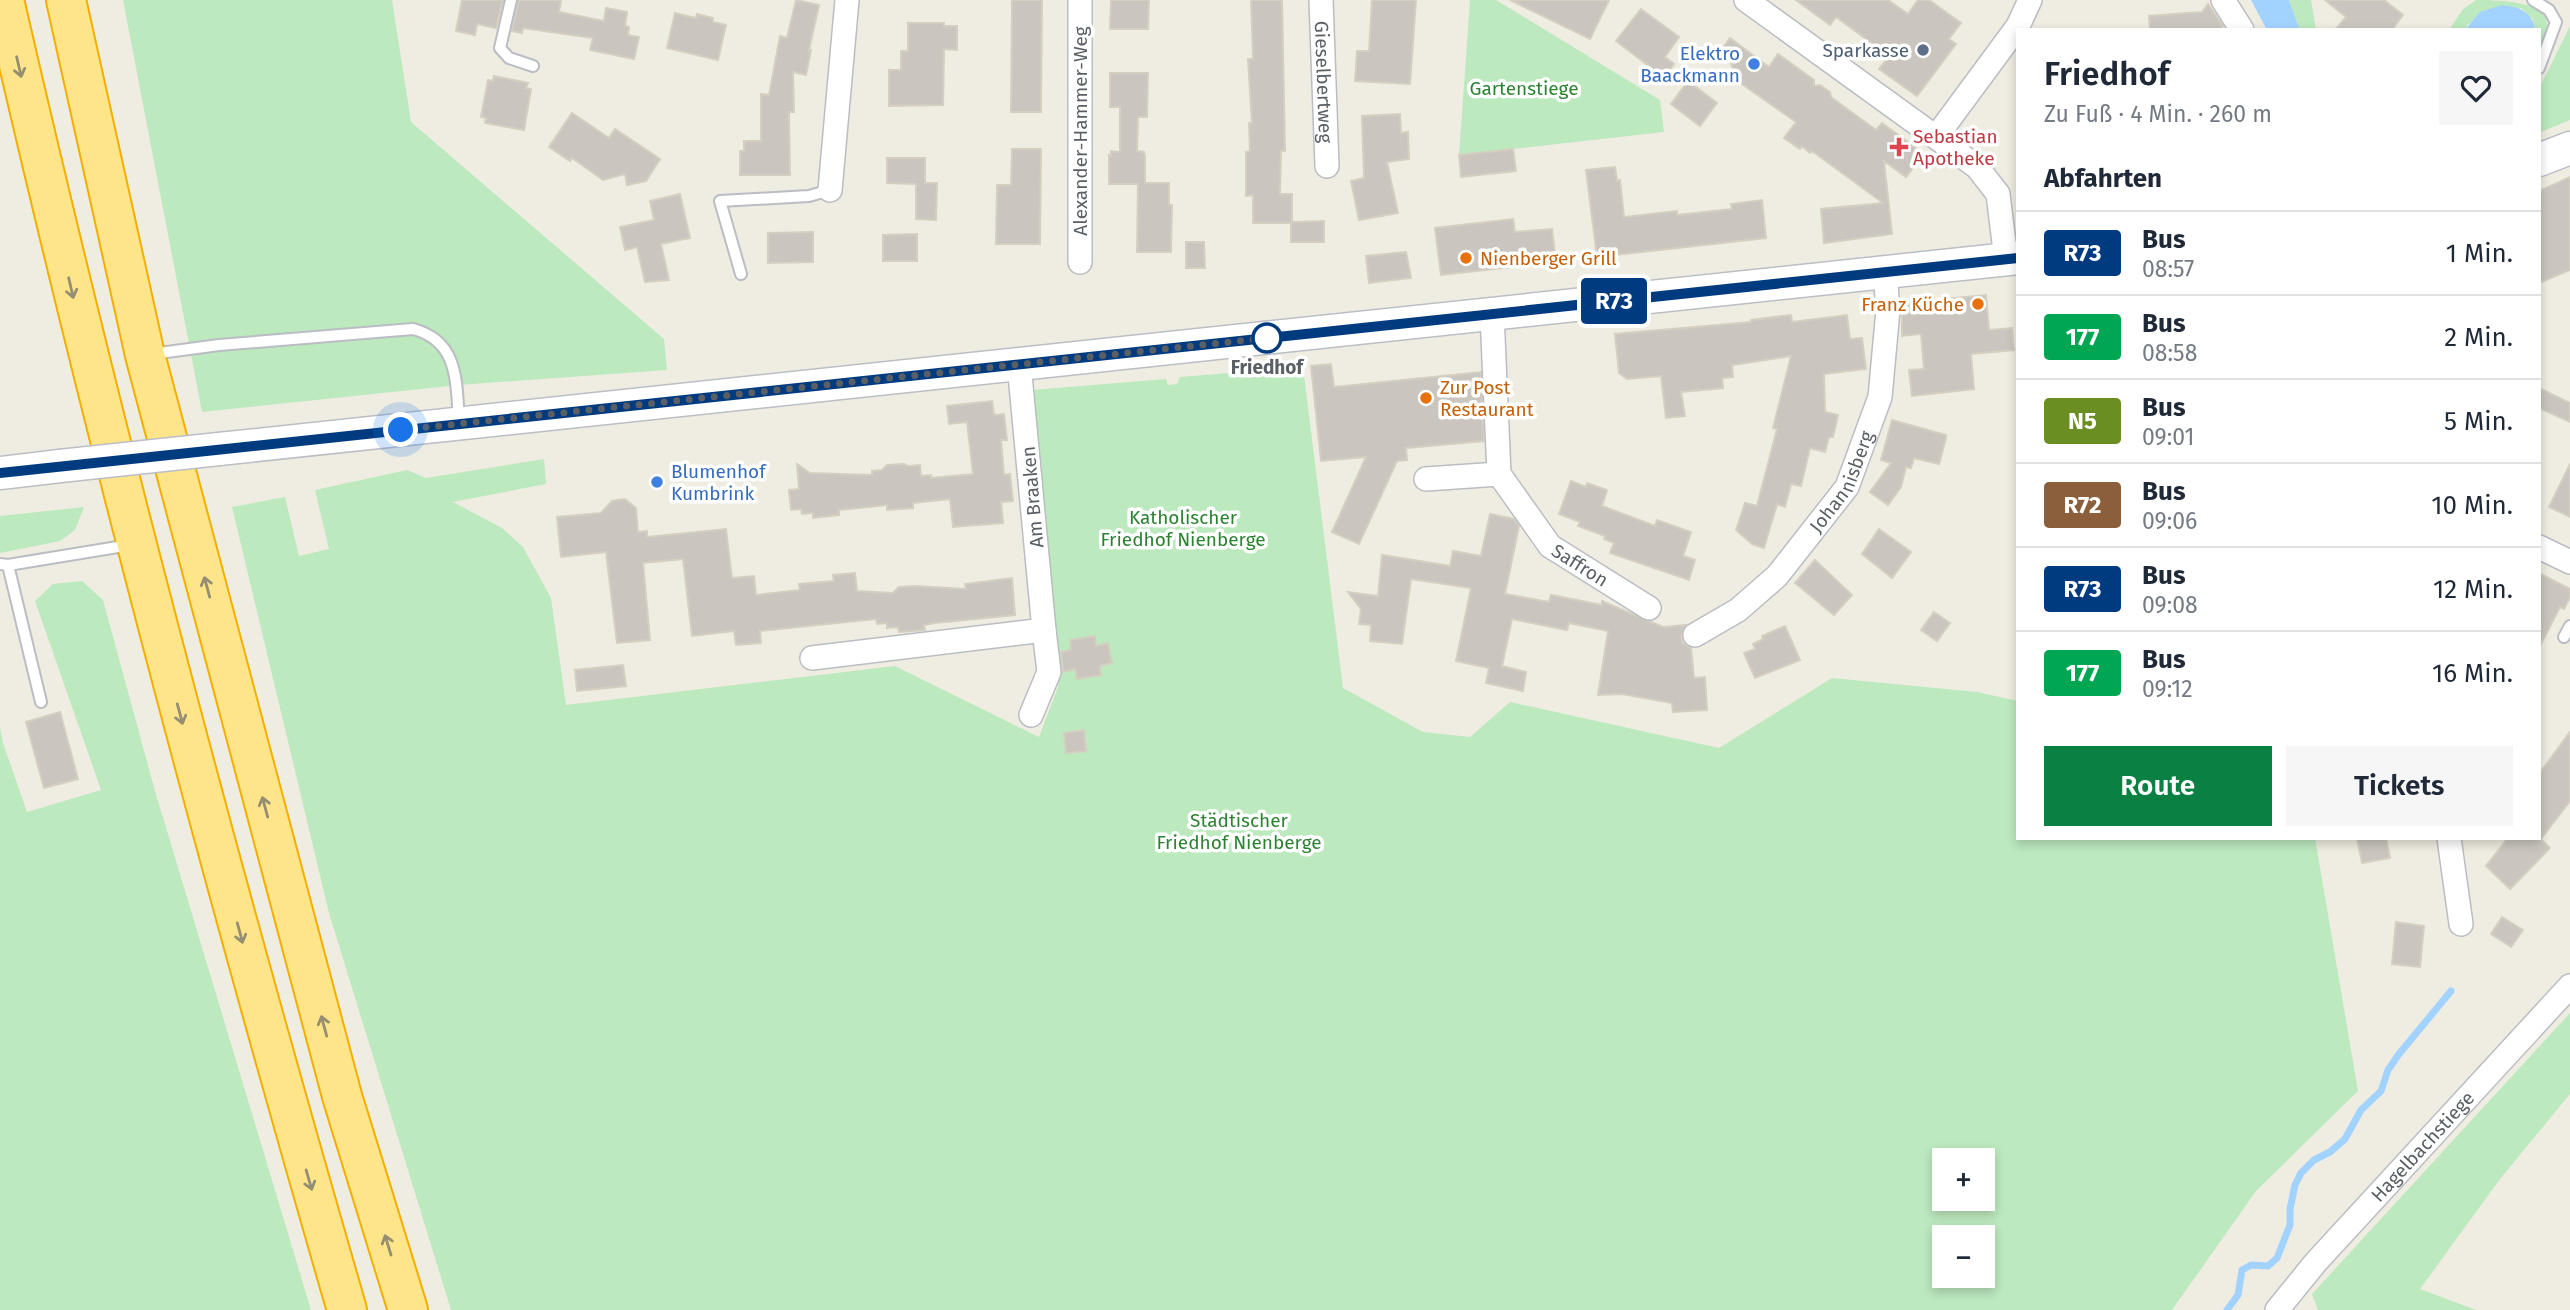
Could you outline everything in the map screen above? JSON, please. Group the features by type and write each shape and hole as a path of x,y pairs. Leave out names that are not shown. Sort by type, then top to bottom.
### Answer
{"highway":[{"path":"4,0 77,316 135,544 290,1114 347,1310"},
{"path":"66,0 145,355 342,1096 408,1310"}],"main road":[{"path":"2541,159 2570,148"},
{"path":"0,472 2012,259"}],"street":[{"path":"830,190 846,0"},
{"name":"Alexander-Hammer-Weg","path":"1080,0 1080,262"},
{"name":"Gieselbertweg","path":"1321,0 1326,166"},
{"path":"1746,0 1977,167 1998,194 2012,259"},
{"path":"2017,28 2030,0"},
{"path":"2223,0 2241,28"},
{"path":"1936,137 2016,29"},
{"name":"Johannisberg","path":"1695,635 1738,610 1777,576 1847,487 1881,397 1888,310 1885,272"},
{"path":"1426,478 1499,474 1492,314"},
{"name":"Am Braaken","path":"1019,364 1049,671 1031,715"},
{"name":"Saffron","path":"1499,474 1550,546 1648,608"},
{"path":"2541,548 2570,562"},
{"path":"812,658 1044,630"},
{"path":"2449,840 2461,923"},
{"name":"Hagelbachstiege","path":"2277,1310 2316,1262 2570,986"}],"lane":[{"path":"511,0 500,48 509,58 533,66"},
{"path":"2533,0 2549,10 2556,22 2541,63"},
{"path":"741,274 720,201 809,196 830,190"},
{"path":"145,355 219,345 413,329 426,332 438,340 447,351 456,383 459,424"},
{"path":"41,702 4,565 135,544"},
{"path":"2564,637 2570,626"}],"green space":[{"path":"123,0 392,0 411,122 664,339 667,370 459,385 202,412"},
{"name":"Gartenstiege","path":"1470,0 1496,0 1660,100 1664,132 1459,155"},
{"path":"2289,0 2311,0 2316,28 2299,28"},
{"path":"2476,0 2528,5 2544,15 2547,22 2546,32 2541,44 2541,28 2535,28 2533,19 2521,8 2468,24 2466,28 2450,28 2463,9"},
{"path":"2570,26 2570,120 2541,132 2541,85"},
{"path":"1303,367 1343,688 1423,732 1470,737 1510,702 1719,748 1832,678 1977,692 2016,701 2016,840 2315,840 2358,1091 2256,1191 2172,1310 451,1310 329,913 232,507 285,497 299,556 329,549 315,490 407,470 426,478 544,459 546,484 453,502 502,528 523,547 551,598 566,705 895,666 1039,737 1058,687 1032,390 1166,379 1168,385 1177,384 1180,377"},
{"path":"84,507 75,530 60,541 0,553 0,516"},
{"path":"82,581 103,600 155,791 311,1310 0,1310 0,728 27,812 101,790 35,601 53,584"},
{"path":"2570,1013 2570,1094 2500,1179 2420,1289 2476,1310 2318,1310 2312,1294"}],"water":[{"path":"2251,0 2289,0 2299,28 2266,28"},
{"path":"2502,5 2519,9 2528,14 2535,28 2467,28 2480,12"}],"building":[{"path":"462,0 503,0 496,28 477,24 475,35 456,31"},
{"path":"519,0 561,0 559,12 604,21 606,8 627,12 625,26 629,27 628,35 639,37 634,59 590,50 593,38 523,28 522,33 512,31"},
{"path":"796,0 819,5 806,75 793,72 794,112 789,112 790,175 740,175 740,151 744,151 744,141 761,141 761,94 769,95 780,36 787,38"},
{"path":"1012,0 1042,0 1041,112 1011,112"},
{"path":"1111,0 1149,0 1148,29 1110,29"},
{"path":"1251,0 1282,0 1285,151 1281,151 1280,194 1292,194 1292,222 1324,221 1324,242 1291,242 1291,223 1253,223 1253,195 1246,196 1246,152 1250,151 1249,123 1252,123 1248,59 1253,59"},
{"path":"1372,0 1416,0 1410,84 1355,81 1357,51 1369,51"},
{"path":"1510,0 1609,0 1590,39"},
{"path":"1796,0 1888,0 1908,14 1918,0 1929,0 1961,23 1949,39 1956,44 1917,96 1879,69 1889,56 1836,17 1830,25"},
{"path":"2325,0 2384,0 2403,15 2393,28 2337,28 2346,17"},
{"path":"2208,4 2223,26 2150,28 2149,16 2202,12"},
{"path":"1641,9 1679,37 1665,57 1674,64 1662,80 1647,69 1649,66 1616,41"},
{"path":"675,13 696,18 697,14 726,25 718,60 667,48"},
{"path":"908,23 944,23 944,26 957,26 957,50 944,49 943,105 889,106 889,70 901,70 901,51 908,51"},
{"path":"1730,38 1769,67 1778,54 1814,80 1814,86 1820,85 1830,92 1831,97 1876,130 1882,123 1924,154 1906,177 1884,161 1892,234 1824,243 1821,209 1883,203 1812,151 1810,153 1802,146 1800,149 1784,138 1796,122 1736,80 1730,59 1720,52"},
{"path":"1110,73 1148,73 1147,117 1138,117 1137,151 1144,152 1145,156 1145,183 1169,183 1169,205 1172,205 1171,252 1137,252 1138,184 1109,184 1109,155 1111,156 1111,151 1120,152 1120,107 1110,107"},
{"path":"494,76 528,83 526,88 531,89 524,130 485,123 486,118 481,117 488,80 493,81"},
{"path":"1688,81 1717,103 1700,126 1671,104"},
{"path":"572,113 609,138 615,129 660,159 646,181 627,185 625,174 603,180 572,158 570,161 549,147"},
{"path":"1400,114 1401,133 1408,132 1409,159 1387,162 1398,213 1359,220 1351,181 1364,178 1362,116"},
{"path":"1012,149 1041,149 1040,244 996,244 997,185 1011,185"},
{"path":"1513,149 1516,171 1461,177 1459,155"},
{"path":"887,158 925,158 925,183 937,183 936,220 916,219 916,184 887,183"},
{"path":"1615,167 1617,181 1620,180 1624,217 1732,209 1731,204 1762,200 1766,238 1597,257 1586,170"},
{"path":"2570,177 2570,270 2541,282 2541,190"},
{"path":"680,194 690,238 661,244 669,280 645,282 637,247 625,250 620,227 654,220 650,201"},
{"path":"1513,219 1515,232 1552,229 1556,262 1441,275 1435,228"},
{"path":"813,232 813,262 768,263 768,233"},
{"path":"917,234 917,261 883,261 883,235"},
{"path":"1186,242 1204,242 1205,268 1186,268"},
{"path":"1406,252 1411,278 1369,283 1366,256"},
{"path":"1986,295 1989,330 2012,328 2014,350 1971,354 1974,389 1912,396 1909,370 1924,369 1921,334 1902,336 1902,303"},
{"path":"1791,315 1792,322 1847,315 1850,339 1862,338 1866,369 1824,374 1825,412 1838,415 1833,437 1829,437 1825,452 1810,448 1801,486 1791,484 1785,507 1777,504 1764,548 1752,544 1736,530 1745,503 1757,506 1777,429 1773,428 1791,356 1732,365 1733,377 1722,378 1723,388 1681,392 1685,416 1666,418 1661,376 1627,379 1619,373 1615,334 1751,322"},
{"path":"1331,364 1334,387 1481,372 1484,441 1406,448 1407,460 1397,461 1359,544 1332,532 1366,457 1321,461 1311,366"},
{"path":"2541,389 2570,403 2570,422 2541,409"},
{"path":"992,401 994,415 1004,414 1007,440 1001,440 1004,475 1010,474 1013,501 1001,502 1003,523 953,527 950,499 913,503 913,508 887,510 887,505 839,510 839,515 813,518 813,513 802,514 801,509 791,510 789,490 799,489 797,464 810,473 872,475 872,471 882,470 887,465 904,464 920,465 921,476 931,475 931,478 973,474 967,422 949,424 947,406"},
{"path":"1892,420 1946,435 1946,438 1939,464 1914,458 1911,468 1906,467 1901,487 1888,505 1870,492 1891,463 1881,460"},
{"path":"2570,464 2570,517 2549,507"},
{"path":"1571,481 1586,487 1587,483 1607,490 1602,506 1655,526 1657,520 1691,532 1683,556 1695,560 1689,580 1610,553 1614,543 1604,539 1605,536 1578,526 1580,522 1559,514"},
{"path":"625,499 636,508 638,532 647,531 647,537 726,529 732,578 754,576 756,595 800,590 799,584 834,581 833,575 855,573 857,591 893,593 899,587 966,589 965,584 1012,578 1015,615 935,623 924,625 925,630 899,632 898,627 887,628 887,623 877,624 876,619 760,631 761,643 736,645 734,631 692,636 683,559 643,563 650,640 617,643 606,552 561,557 557,517 601,513 612,501"},
{"path":"1490,514 1514,519 1519,526 1505,594 1549,602 1551,595 1602,605 1602,601 1663,627 1686,625 1681,636 1683,643 1691,648 1694,678 1705,677 1707,710 1673,712 1672,703 1622,694 1598,695 1608,631 1569,623 1567,630 1512,619 1502,666 1526,672 1523,691 1486,683 1489,668 1456,661 1471,588 1411,579 1402,644 1370,641 1371,625 1359,624 1361,609 1348,592 1378,596 1382,555 1450,566 1453,551 1481,556"},
{"path":"1879,529 1911,552 1892,578 1862,554"},
{"path":"1815,560 1852,595 1834,615 1795,583"},
{"path":"2541,574 2570,589 2570,597 2564,609 2560,607 2541,644"},
{"path":"1934,612 1950,623 1937,641 1921,630"},
{"path":"1785,626 1800,660 1755,678 1744,653 1755,649 1753,644 1763,639 1762,636"},
{"path":"1095,636 1096,646 1108,643 1112,663 1100,666 1101,675 1077,679 1075,669 1063,672 1061,652 1071,650 1070,640"},
{"path":"623,665 626,686 577,691 575,670"},
{"path":"60,712 78,779 44,788 26,722"},
{"path":"1084,730 1086,751 1066,753 1064,733"},
{"path":"2570,732 2570,801 2541,839 2541,771"},
{"path":"2541,839 2550,848 2510,889 2486,866 2506,840"},
{"path":"2357,840 2386,840 2390,858 2362,863"},
{"path":"2502,917 2523,930 2511,947 2491,934"},
{"path":"2396,922 2424,926 2420,967 2392,964"}],"waterway":[{"path":"2227,1310 2238,1295 2242,1270 2251,1265 2268,1266 2277,1258 2290,1225 2295,1185 2301,1173 2314,1160 2330,1152 2345,1139 2361,1110 2381,1091 2388,1070 2399,1054 2451,991"}],"bus line":[{"name":"R73","path":"0,473 2016,258"}],"place":[{"name":"Sparkasse","path":"1923,50"},
{"name":"Elektro Baackmann","path":"1754,64"},
{"name":"Sebastian Apotheke","path":"1899,147"},
{"name":"Nienberger Grill","path":"1466,258"},
{"name":"Franz Küche","path":"1978,304"},
{"name":"Friedhof","path":"1267,338"},
{"name":"Zur Post Restaurant","path":"1426,398"},
{"name":"Blumenhof Kumbrink","path":"657,482"}],"route":[{"path":"401,430 1267,338"}],"park label":[{"name":"Katholischer Friedhof Nienberge","path":"1183,528"},
{"name":"Städtischer Friedhof Nienberge","path":"1239,831"}]}
